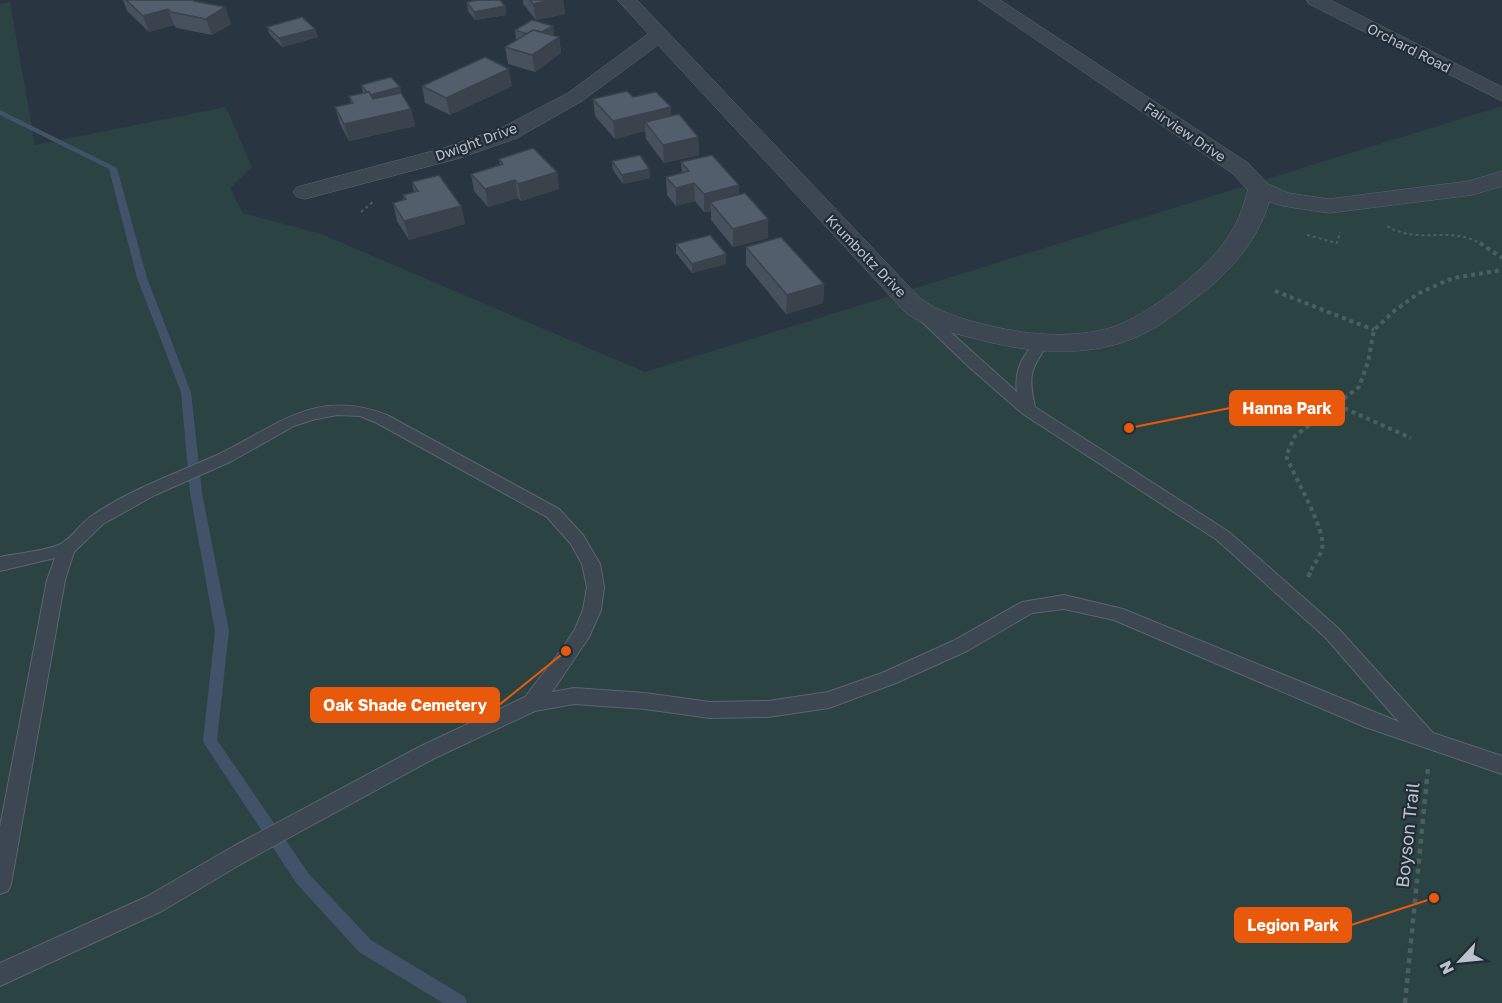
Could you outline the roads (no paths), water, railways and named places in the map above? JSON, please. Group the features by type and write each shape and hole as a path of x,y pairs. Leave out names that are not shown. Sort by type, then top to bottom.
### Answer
{"street":[{"name":"Krumboltz Drive","path":"627,0 889,282 919,311 968,329 1003,339 1041,344 1066,344 1120,333 1138,326 1206,279 1245,234 1256,211 1260,189"},
{"name":"Fairview Drive","path":"987,0 1240,168 1260,189"},
{"name":"Orchard Road","path":"1316,0 1502,95"},
{"name":"Dwight Drive","path":"305,192 452,153 509,133 575,97 660,35"},
{"path":"1260,189 1283,199 1329,206 1472,188 1502,177"}],"lane":[{"path":"919,311 973,363 1028,410 1223,536 1332,633 1428,741"},
{"path":"1028,410 1022,381 1027,359 1041,344"},
{"path":"0,884 56,580 68,549 97,520 149,490 224,458 267,433 300,418 337,410 362,411 382,419 553,513 573,531 597,580 593,611 569,654 532,703"},
{"path":"0,564 68,549"},
{"path":"0,975 154,904 241,853 426,753 532,703 574,696 645,701 710,710 768,709 829,700 889,678 960,646 1028,607 1064,602 1117,614 1372,721 1502,765"}],"waterway":[{"path":"0,112 113,168 142,278 186,392 196,493 222,631 210,741 303,879 365,946 459,1003"}],"place":[{"name":"Hanna Park","path":"1129,428"},
{"name":"Oak Shade Cemetery","path":"566,651"},
{"name":"Legion Park","path":"1434,898"}]}
